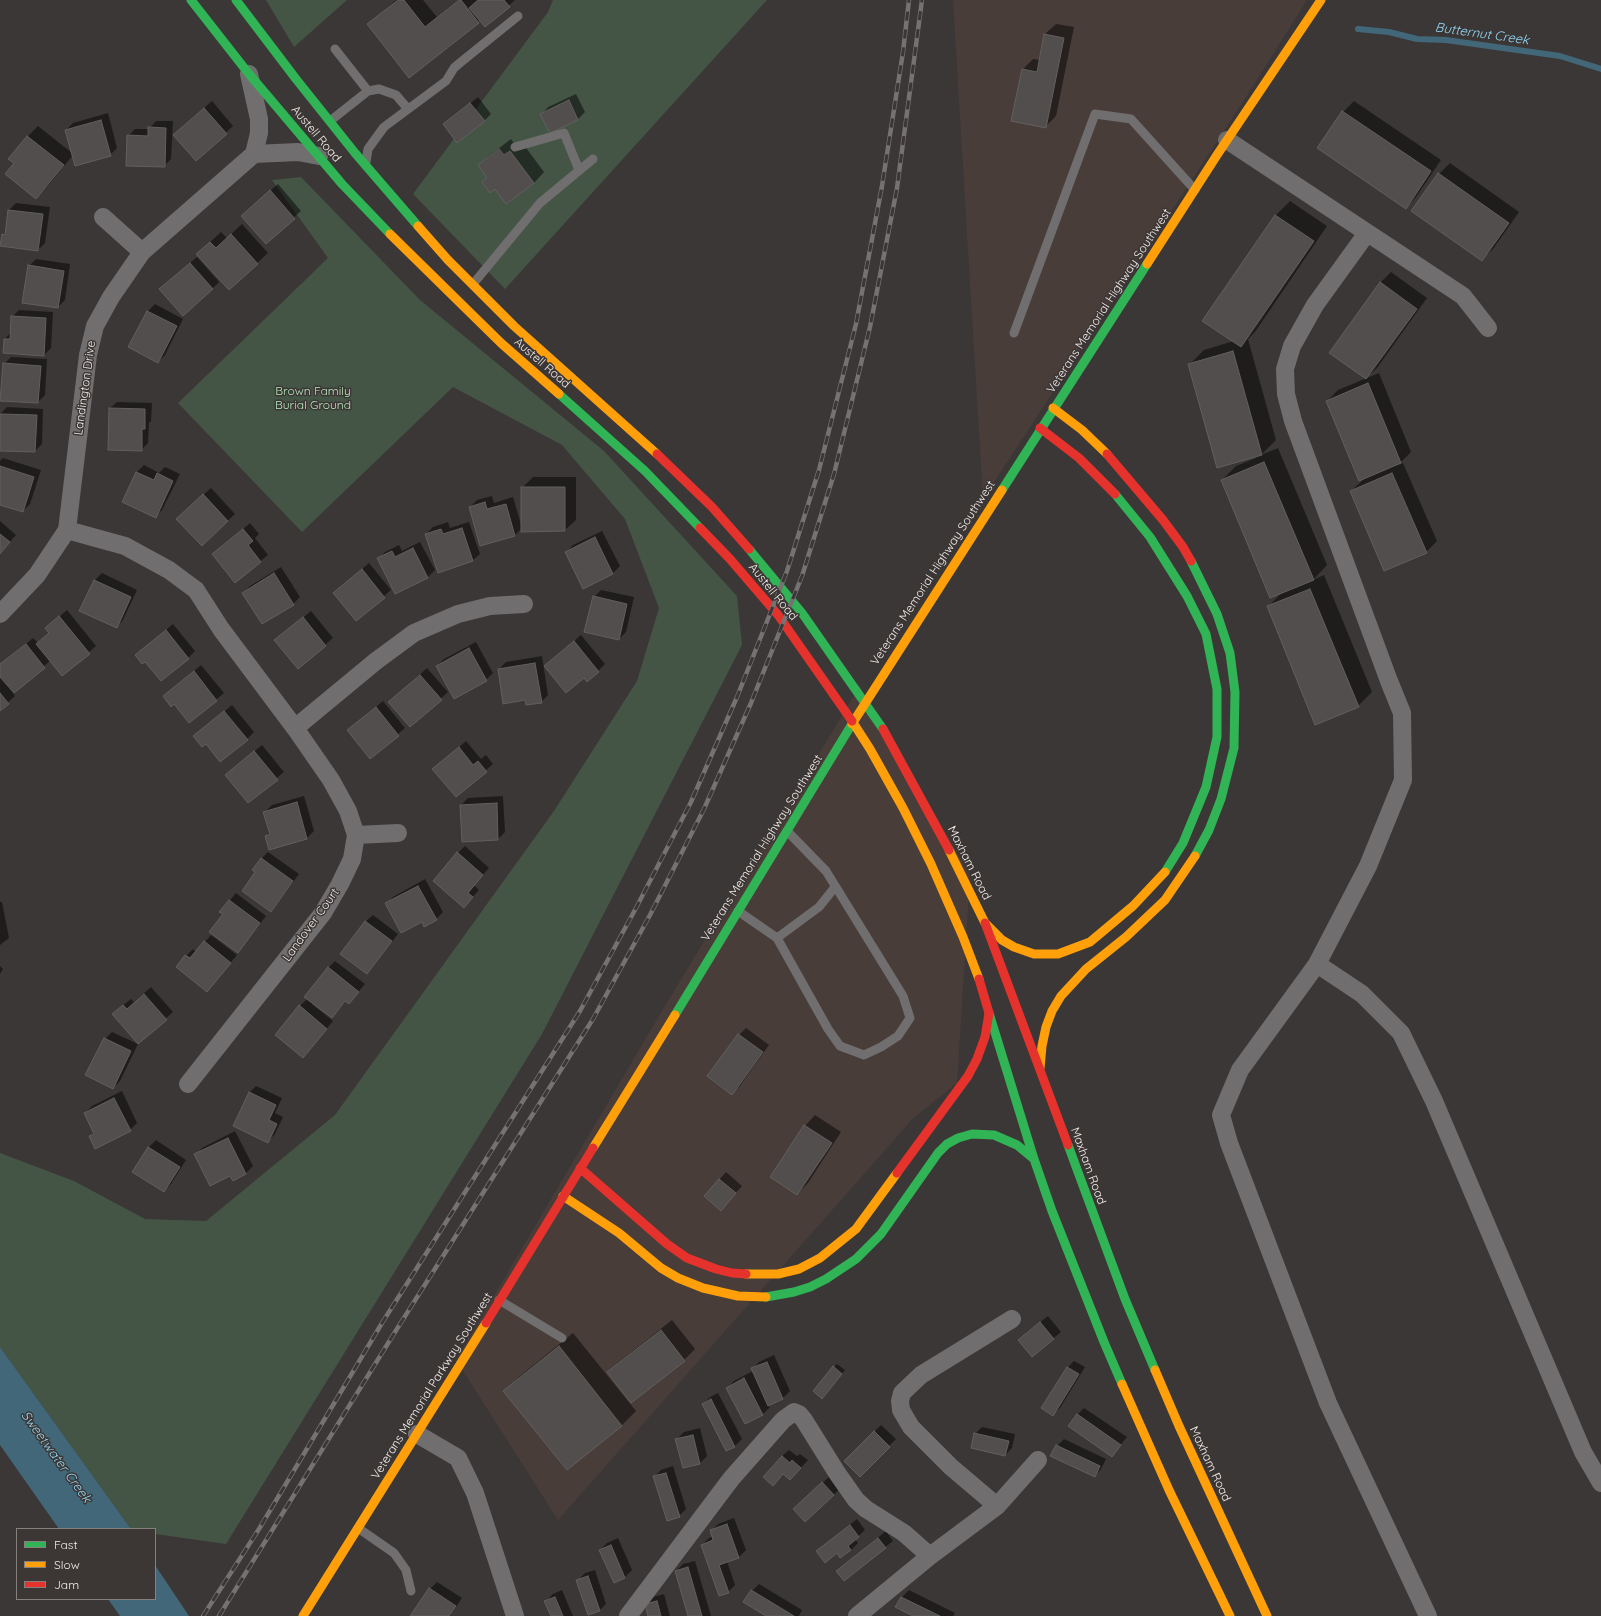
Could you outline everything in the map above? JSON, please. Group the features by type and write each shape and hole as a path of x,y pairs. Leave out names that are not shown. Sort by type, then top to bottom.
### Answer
{"main road":[{"name":"Austell Road","path":"191,0 249,74 342,184 495,338 645,471 701,527 778,615 837,698 870,749 902,808 931,864 964,938 990,1013"},
{"name":"Austell Road","path":"236,0 366,166 448,260 514,326 664,459 748,546 802,613 881,726"},
{"name":"Veterans Memorial Highway Southwest","path":"580,1168 884,673 1040,428 1227,140 1321,0"},
{"path":"1040,1068 1042,1046 1046,1027 1052,1011 1061,996 1086,969 1126,937 1165,900 1195,856 1209,830 1222,792 1234,748 1235,722 1235,692 1230,653 1217,614 1183,547 1163,520 1106,453 1082,430 1053,408"},
{"path":"985,923 1002,940 1014,947 1034,954 1058,954 1090,942 1133,906 1149,890 1168,867 1183,844 1206,787 1217,737 1217,689 1206,634 1187,596 1159,550 1122,501 1079,458 1040,428"},
{"name":"Maxham Road","path":"881,726 951,854 985,923 1130,1313 1182,1432 1267,1616"},
{"path":"990,1013 1034,1159 1079,1280 1130,1405 1230,1616"},
{"path":"580,1168 667,1244 687,1258 700,1264 732,1273 764,1275 778,1274 799,1269 820,1258 839,1244 856,1229 868,1213 968,1076 977,1059 990,1013"},
{"path":"563,1196 598,1218 619,1233 661,1268 678,1278 703,1288 738,1296 774,1296 810,1287 826,1279 856,1259 881,1234 938,1153 947,1144 958,1138 972,1134 994,1135 1017,1146 1034,1159"},
{"name":"Veterans Memorial Parkway Southwest","path":"303,1616 417,1434 580,1168"}],"street":[{"path":"249,74 259,119 259,133 254,154 298,152 319,156"},
{"path":"1227,140 1463,296 1488,328"},
{"name":"Landington Drive","path":"0,614 37,575 67,530 88,355 95,326 111,297 142,252 254,154"},
{"path":"103,217 142,252"},
{"path":"1367,232 1315,305 1292,346 1285,369 1286,394 1298,436 1402,713 1403,780 1368,866 1317,964 1240,1070 1221,1115 1229,1143 1328,1403 1428,1616"},
{"name":"Landover Court","path":"67,530 125,546 169,570 196,590 221,629 295,728 331,780 348,811 356,834 352,859 340,884 323,913 188,1084"},
{"path":"295,728 376,661 414,633 458,614 490,606 524,604"},
{"path":"356,834 398,833"},
{"path":"1317,964 1362,994 1401,1033 1434,1101 1583,1452 1601,1483"},
{"path":"997,1506 951,1467 911,1427 901,1410 900,1401 902,1393 921,1375 1012,1318"},
{"path":"628,1616 731,1479 783,1420 794,1412 799,1414 804,1420 831,1461 837,1473 856,1500 866,1509 904,1533 930,1556"},
{"path":"417,1434 458,1458 475,1493 515,1616"},
{"path":"857,1616 930,1556 997,1506 1038,1460"}],"lane":[{"path":"366,166 368,149 373,140 384,127 446,81 454,68 518,16"},
{"path":"335,49 368,91"},
{"path":"330,121 368,91 379,90 396,95 408,109"},
{"path":"1014,333 1095,114 1131,119 1195,190"},
{"path":"515,147 564,133 579,170"},
{"path":"473,284 540,203 593,159"},
{"path":"738,911 777,938 828,1029 840,1046 864,1055 881,1047 898,1036 910,1018 903,996 826,871 787,831"},
{"path":"777,938 819,907 835,887"},
{"path":"499,1300 562,1338"},
{"path":"358,1528 394,1553 406,1570 411,1591"}],"shaded area":[{"path":"953,0 1307,0 1248,94 983,499"},
{"path":"860,686 970,875 957,1083 911,1120 558,1520 456,1360 672,994"}],"green space":[{"path":"266,0 347,0 294,47"},
{"path":"553,0 767,0 505,289 413,194 548,12"},
{"name":"Brown Family Burial Ground","path":"301,177 420,300 604,451 737,596 742,645 542,1034 226,1544 156,1534 156,1528 130,1528 0,1347 0,1153 74,1181 145,1219 206,1221 335,1115 554,811 637,681 659,608 625,519 562,445 453,387 302,532 178,403 328,258 272,180"}],"water":[{"name":"Sweetwater Creek","path":"0,1347 130,1528 58,1528 0,1445"},
{"path":"156,1566 189,1616 120,1616 109,1600 156,1600"}],"building":[{"path":"398,0 404,0 425,27 459,0 461,0 479,23 409,78 367,24"},
{"path":"478,0 504,0 510,7 485,27 469,8"},
{"path":"1044,34 1064,38 1046,128 1011,121 1022,69 1037,72"},
{"path":"569,100 578,120 550,133 540,114"},
{"path":"470,103 485,121 457,143 443,124"},
{"path":"204,108 227,134 196,161 173,135"},
{"path":"1342,111 1431,171 1406,209 1317,148"},
{"path":"101,120 111,156 75,166 65,130"},
{"path":"148,127 166,128 165,167 126,166 127,135 148,136"},
{"path":"27,136 64,165 36,199 5,174 14,163 8,159"},
{"path":"499,149 504,155 510,151 534,183 506,204 495,189 490,193 482,182 487,178 478,165"},
{"path":"1438,173 1509,223 1482,261 1411,211"},
{"path":"270,190 295,219 266,244 241,216"},
{"path":"8,210 43,214 38,251 0,246 2,234 5,235"},
{"path":"1275,215 1314,241 1241,347 1202,321"},
{"path":"231,234 258,264 229,290 196,254 210,242 216,248"},
{"path":"190,263 213,289 183,316 159,289"},
{"path":"28,265 64,271 58,308 22,303"},
{"path":"1380,282 1417,309 1366,379 1329,353"},
{"path":"147,311 177,326 158,363 128,347"},
{"path":"11,316 46,318 44,356 3,353 4,339 10,339"},
{"path":"1233,351 1262,455 1217,468 1188,364"},
{"path":"3,363 41,366 38,403 0,401"},
{"path":"1368,383 1401,463 1359,481 1326,401"},
{"path":"109,408 145,409 145,429 142,429 142,451 108,450"},
{"path":"0,414 37,415 35,452 0,451"},
{"path":"1264,462 1314,580 1270,598 1221,480"},
{"path":"0,466 34,477 23,512 0,505"},
{"path":"136,472 154,480 157,473 173,481 156,518 122,502"},
{"path":"1392,473 1427,553 1384,571 1350,491"},
{"path":"521,487 565,487 565,531 521,532"},
{"path":"203,494 228,521 202,546 176,519"},
{"path":"485,502 487,509 506,504 515,536 480,546 469,507"},
{"path":"462,528 473,561 438,573 425,534 441,529 443,534"},
{"path":"243,529 253,541 248,545 261,562 235,583 212,554"},
{"path":"0,534 10,542 0,554"},
{"path":"595,537 613,574 583,589 565,552"},
{"path":"413,548 428,578 395,594 377,558 392,551 395,557"},
{"path":"362,569 385,598 356,621 333,593"},
{"path":"274,573 294,605 262,624 242,593"},
{"path":"94,580 131,597 117,628 79,611"},
{"path":"1310,589 1359,707 1315,725 1267,606"},
{"path":"593,596 627,604 619,640 584,632"},
{"path":"59,616 90,654 62,676 36,644 49,633 45,628"},
{"path":"303,617 326,646 298,669 274,640"},
{"path":"166,630 189,659 161,681 145,662 142,664 135,655"},
{"path":"574,641 599,672 587,682 584,678 566,693 544,666"},
{"path":"26,644 45,668 14,693 0,677 0,664"},
{"path":"469,648 487,681 454,699 436,666"},
{"path":"535,663 542,703 526,705 525,700 503,704 498,669"},
{"path":"194,671 217,701 189,723 174,704 171,707 163,696"},
{"path":"420,675 442,700 410,727 388,702"},
{"path":"0,693 9,704 0,711"},
{"path":"376,707 399,736 370,759 347,730"},
{"path":"224,711 248,740 220,762 206,744 202,747 193,736"},
{"path":"459,747 473,765 478,761 487,772 456,797 432,769"},
{"path":"254,751 278,780 248,803 225,775"},
{"path":"297,802 307,839 269,850 265,836 270,834 263,812"},
{"path":"497,803 498,840 462,842 460,805"},
{"path":"457,852 483,875 468,893 473,897 464,908 433,881"},
{"path":"261,858 293,881 271,912 242,891 255,872 252,870"},
{"path":"418,886 437,920 424,927 422,922 401,933 385,903"},
{"path":"229,900 260,923 238,953 209,932 223,914 219,912"},
{"path":"365,921 392,941 367,974 340,954"},
{"path":"204,941 231,963 207,992 176,967 185,955 190,958"},
{"path":"328,967 359,992 349,1004 345,1001 332,1018 304,997"},
{"path":"144,994 167,1020 138,1044 112,1014 123,1005 127,1009"},
{"path":"299,1005 327,1029 303,1058 275,1035"},
{"path":"738,1034 763,1052 732,1095 707,1076"},
{"path":"104,1038 131,1051 113,1089 85,1075"},
{"path":"249,1092 276,1105 269,1120 277,1124 268,1143 233,1126"},
{"path":"114,1098 131,1131 95,1149 89,1136 94,1134 84,1113"},
{"path":"804,1125 832,1143 797,1195 770,1177"},
{"path":"228,1138 246,1174 233,1181 230,1176 210,1186 194,1154"},
{"path":"148,1147 180,1167 164,1192 132,1172"},
{"path":"719,1179 736,1193 721,1211 704,1196"},
{"path":"1040,1322 1054,1339 1032,1357 1018,1340"},
{"path":"661,1330 685,1361 631,1403 607,1372"},
{"path":"559,1346 622,1426 567,1470 503,1391"},
{"path":"767,1362 783,1399 768,1406 751,1368"},
{"path":"833,1366 842,1374 822,1399 813,1391"},
{"path":"1067,1367 1079,1374 1053,1416 1041,1408"},
{"path":"744,1378 763,1415 745,1424 726,1388"},
{"path":"711,1399 735,1447 726,1451 702,1404"},
{"path":"1077,1414 1121,1445 1112,1457 1068,1426"},
{"path":"874,1431 890,1447 860,1477 844,1461"},
{"path":"974,1433 1009,1441 1005,1456 971,1448"},
{"path":"693,1435 700,1464 683,1468 675,1439"},
{"path":"1056,1445 1100,1466 1095,1477 1050,1456"},
{"path":"782,1456 790,1463 792,1460 801,1468 790,1480 783,1474 773,1486 763,1477"},
{"path":"666,1473 680,1517 667,1521 653,1476"},
{"path":"822,1482 834,1495 805,1522 793,1509"},
{"path":"727,1524 739,1558 719,1565 729,1593 719,1596 701,1545 713,1540 710,1530"},
{"path":"850,1525 859,1537 848,1546 851,1550 840,1558 837,1553 825,1563 816,1551"},
{"path":"878,1538 886,1548 844,1581 836,1571"},
{"path":"611,1545 625,1578 614,1583 599,1550"},
{"path":"688,1567 702,1616 688,1616 675,1571"},
{"path":"588,1576 600,1611 588,1615 576,1580"},
{"path":"429,1588 456,1606 449,1616 410,1616"},
{"path":"751,1590 794,1616 766,1616 743,1602"},
{"path":"555,1597 563,1616 551,1616 544,1601"},
{"path":"901,1597 940,1616 913,1616 895,1607"},
{"path":"657,1601 661,1616 648,1616 645,1604"}],"waterway":[{"name":"Butternut Creek","path":"1358,29 1389,32 1417,39 1446,40 1560,56 1601,69"}],"railway":[{"path":"203,1616 259,1529 382,1323 580,1011 691,802 737,697 787,571 819,470 856,324 882,186 903,52 909,0"},
{"path":"219,1616 395,1332 593,1019 650,915 704,809 751,703 802,576 834,474 870,327 897,188 922,0"}],"traffic: fast":[{"path":"191,0 249,74 342,184 390,234"},
{"path":"236,0 355,153 418,226"},
{"path":"1002,490 1147,264"},
{"path":"559,394 645,471 700,528"},
{"path":"1115,494 1150,537 1187,596 1206,634 1217,689 1217,737 1206,787 1183,843 1165,872"},
{"path":"749,549 802,613 883,729"},
{"path":"1191,561 1217,614 1230,653 1235,692 1234,748 1221,799 1209,830 1195,856"},
{"path":"675,1015 852,724"},
{"path":"989,1013 1034,1159 1052,1211 1122,1384"},
{"path":"766,1297 794,1292 810,1287 826,1279 856,1259 881,1234 938,1153 947,1144 958,1138 972,1134 994,1135 1017,1145 1034,1159"},
{"path":"1068,1145 1125,1299 1155,1370"}],"traffic: slow":[{"path":"1147,264 1217,155 1321,0"},
{"path":"418,226 448,260 514,326 657,454"},
{"path":"390,234 501,343 559,394"},
{"path":"1053,408 1082,430 1107,454"},
{"path":"852,724 1002,490"},
{"path":"852,721 870,749 903,808 931,864 963,937 979,979"},
{"path":"949,850 985,923 1002,940 1014,947 1034,954 1058,954 1090,942 1133,906 1165,872"},
{"path":"1040,1068 1042,1046 1046,1027 1052,1011 1061,996 1086,969 1126,937 1165,900 1195,856"},
{"path":"593,1148 675,1015"},
{"path":"746,1274 778,1274 799,1269 820,1258 856,1229 897,1173"},
{"path":"563,1196 619,1233 661,1268 678,1278 703,1288 738,1296 766,1297"},
{"path":"303,1616 486,1323"},
{"path":"1155,1370 1179,1426 1267,1616"},
{"path":"1122,1384 1169,1490 1230,1616"}],"traffic: jam":[{"path":"1040,428 1079,458 1115,494"},
{"path":"657,454 712,507 749,549"},
{"path":"1107,454 1163,520 1183,547 1191,561"},
{"path":"700,528 730,559 778,615 852,721"},
{"path":"883,729 949,850"},
{"path":"985,923 1068,1145"},
{"path":"897,1173 968,1076 977,1059 985,1037 989,1013 979,979"},
{"path":"486,1323 593,1148"},
{"path":"580,1168 667,1244 687,1258 716,1269 732,1273 746,1274"}]}
